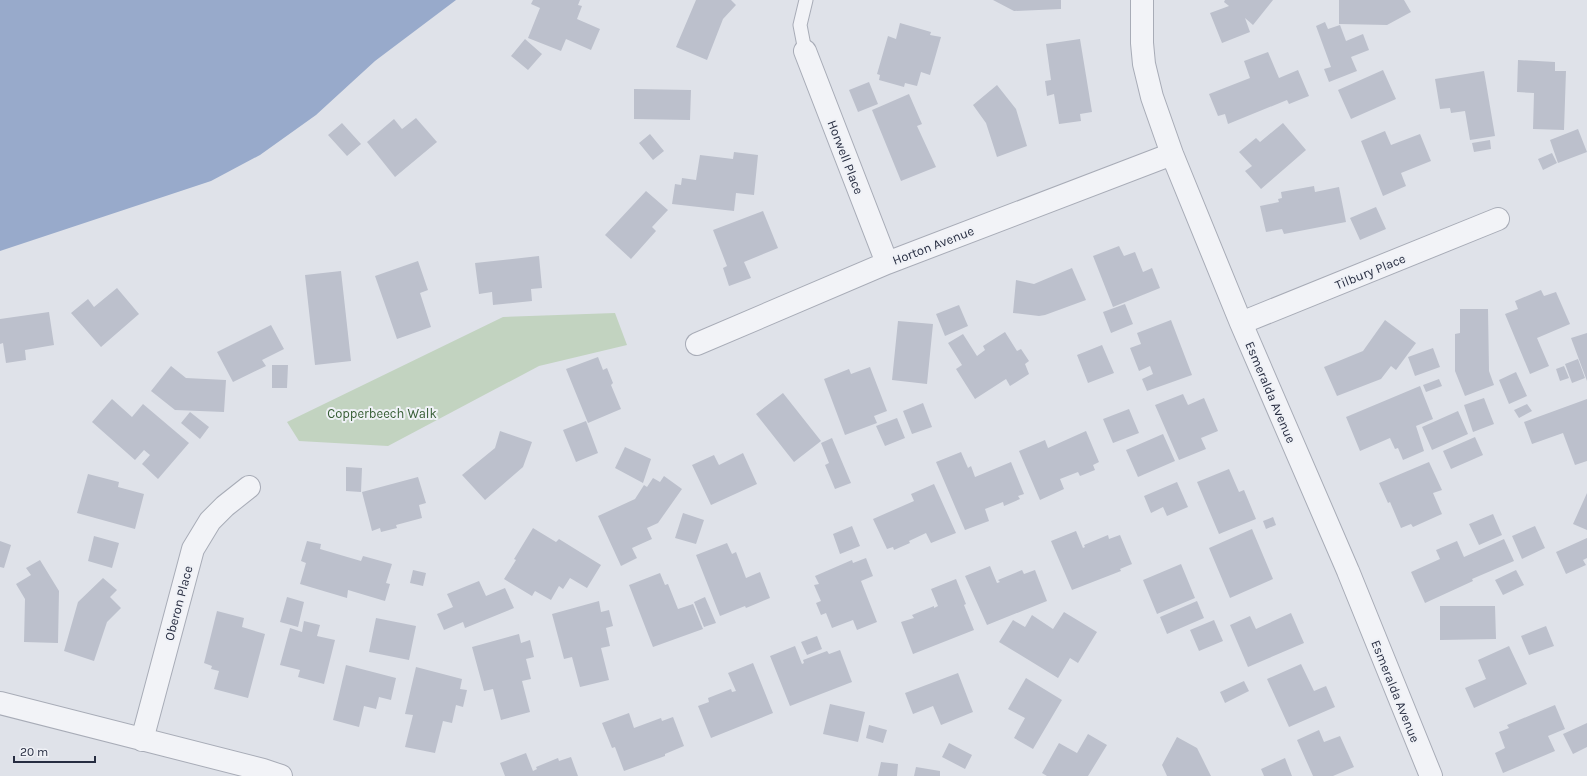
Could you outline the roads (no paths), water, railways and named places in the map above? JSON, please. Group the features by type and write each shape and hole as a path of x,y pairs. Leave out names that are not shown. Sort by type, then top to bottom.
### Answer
{"street":[{"name":"Esmeralda Avenue","path":"1142,0 1142,43 1144,64 1152,97 1172,154 1241,323 1348,571 1431,776"},
{"name":"Horwell Place","path":"805,51 887,263"},
{"name":"Horton Avenue","path":"697,344 887,263 1172,154"},
{"name":"Tilbury Place","path":"1241,323 1498,219"},
{"name":"Oberon Place","path":"142,740 193,549 210,521 225,506 249,487"},
{"path":"0,703 263,770 281,776"}],"lane":[{"path":"805,51 800,24 806,0"}],"water":[{"path":"0,0 456,0 375,61 316,115 260,155 211,181 0,251"}],"park label":[{"name":"Copperbeech Walk","path":"382,413"}]}
